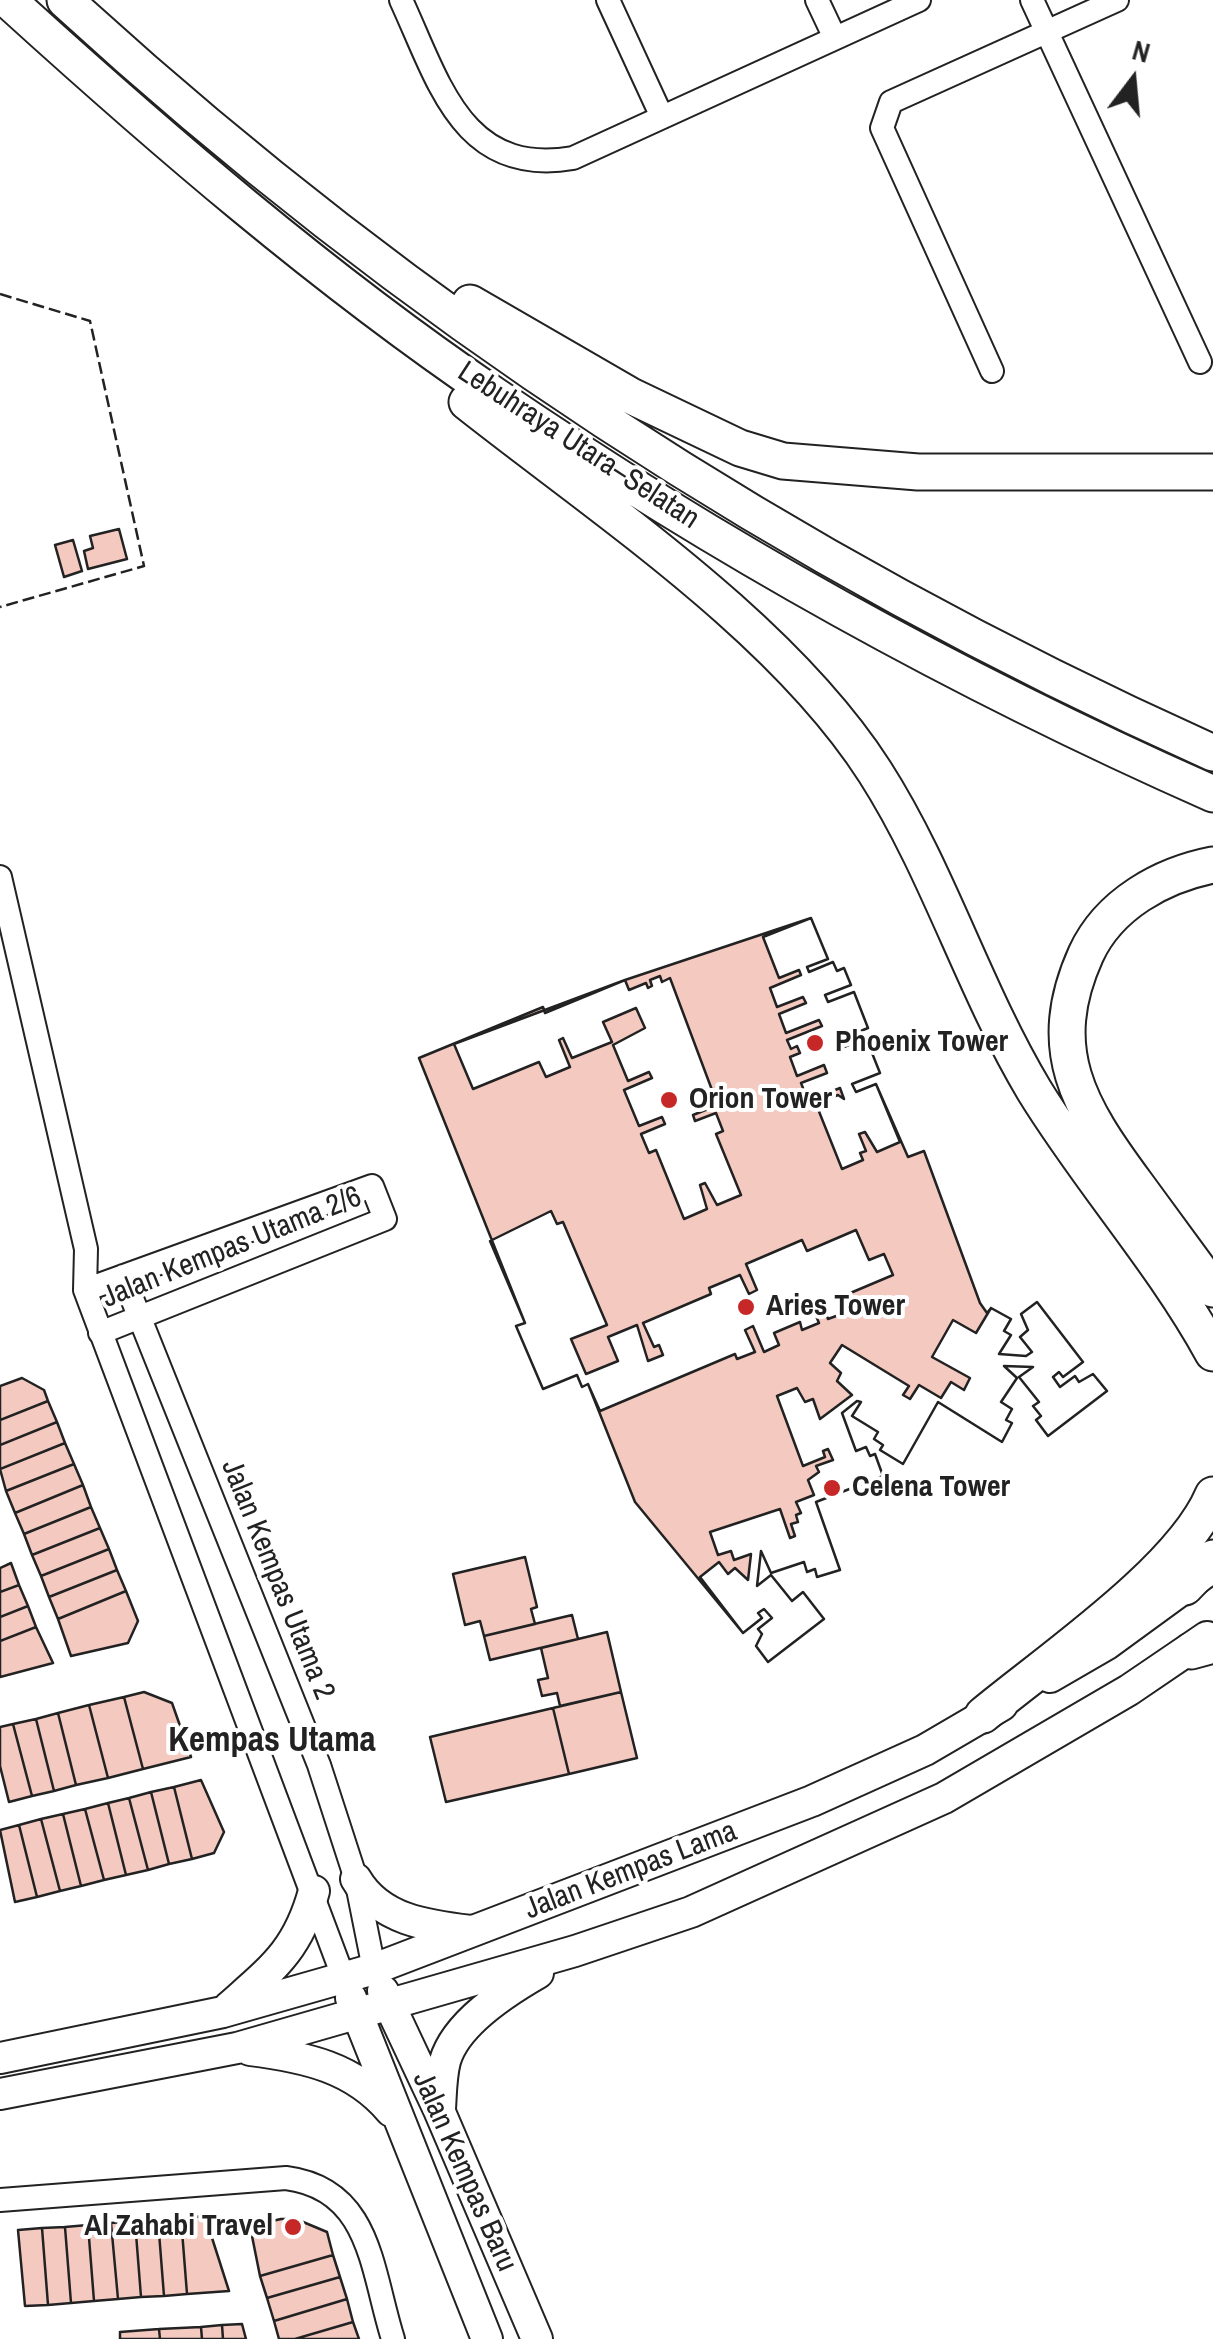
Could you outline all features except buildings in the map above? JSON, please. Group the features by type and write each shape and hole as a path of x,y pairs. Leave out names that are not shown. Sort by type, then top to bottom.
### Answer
{"highway":[{"name":"Lebuhraya Utara–Selatan","path":"8,0 142,120 340,280 491,393 629,484 820,598 977,684 1213,794"},
{"name":"Lebuhraya Utara–Selatan","path":"65,0 228,143 366,252 580,408 775,530 950,627 1213,753"},
{"path":"366,252 441,286 629,395 740,448 783,461 918,472 1213,472"},
{"path":"340,280 399,347 706,592 778,658 838,722 901,814 1032,1086 1213,1353"},
{"path":"1213,865 1176,873 1119,910 1092,940 1074,980 1066,1016 1075,1089 1090,1122 1213,1289"},
{"path":"983,1715 1134,1590 1190,1532 1213,1495"},
{"path":"1199,1576 1213,1558"}],"main road":[{"name":"Jalan Kempas Lama","path":"0,2058 223,2012 374,1970 812,1801 925,1750 1107,1644 1199,1576"},
{"name":"Jalan Kempas Lama","path":"0,2094 237,2048 575,1951 691,1912 944,1798 1206,1643"},
{"path":"356,1879 367,1897 398,1916 476,1932"},
{"path":"223,2012 288,1955 300,1936 314,1891"},
{"path":"440,2110 445,2060 455,2039 500,1998 575,1951"},
{"name":"Jalan Kempas Baru","path":"374,1970 440,2110 537,2339"},
{"name":"Jalan Kempas Baru","path":"344,1979 488,2339"},
{"path":"237,2048 328,2065 356,2079 400,2122"}],"street":[{"path":"401,0 460,124 497,150 548,162 573,158 919,0"},
{"path":"608,0 662,117"},
{"path":"817,0 834,36"},
{"path":"1032,0 1200,362"},
{"path":"992,371 882,128 884,114 891,102 1117,0"},
{"path":"0,878 8,948 86,1249 84,1290 314,1891 344,1979"},
{"name":"Jalan Kempas Utama 2/6","path":"84,1290 372,1186 385,1219 100,1334"},
{"name":"Jalan Kempas Utama 2/6","path":"86,1249 123,1276"},
{"name":"Jalan Kempas Utama 2","path":"123,1276 318,1764 356,1879 374,1970"},
{"path":"0,2200 286,2178 327,2187 354,2213 393,2339"}],"fence":[{"path":"0,294 90,321 144,566 0,607"}],"place":[{"name":"Phoenix Tower","path":"815,1043"},
{"name":"Orion Tower","path":"669,1100"},
{"name":"Aries Tower","path":"746,1307"},
{"name":"Celena Tower","path":"832,1488"},
{"name":"Al Zahabi Travel","path":"293,2227"}],"district":[{"name":"Kempas Utama","path":"272,1742"}]}
